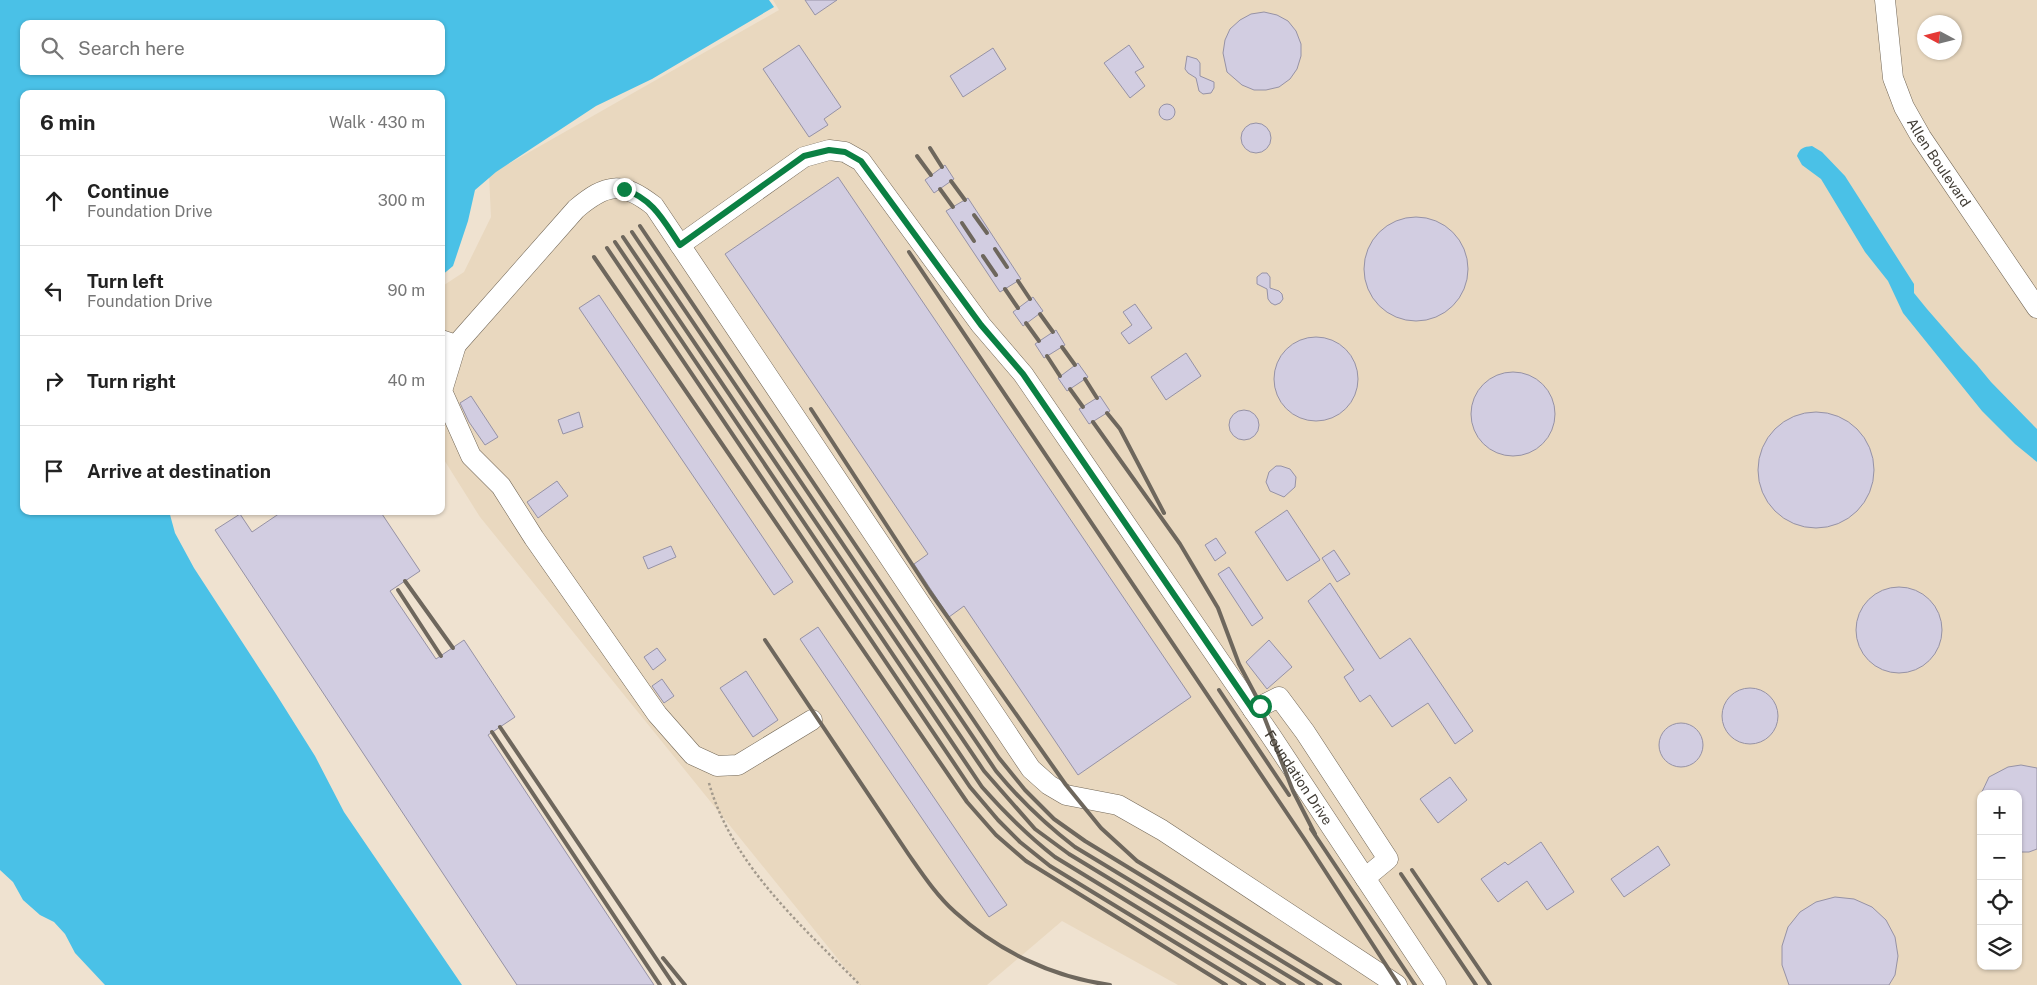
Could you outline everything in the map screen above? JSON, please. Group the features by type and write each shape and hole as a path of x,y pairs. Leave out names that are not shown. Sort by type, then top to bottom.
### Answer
{"street":[{"name":"Allen Boulevard","path":"1885,0 1894,78 1904,107 1926,145 2037,308"},
{"name":"Foundation Drive","path":"680,245 804,156 829,150 845,152 861,161 981,325 1023,374 1253,710 1436,985"},
{"path":"445,370 449,342 576,209 594,194 609,189 624,189 638,194 654,206 1031,769 1049,785 1066,795 1118,805 1162,830 1397,985"},
{"path":"445,398 471,456 501,486 534,538 657,714 694,755 717,766 738,765 812,720"},
{"path":"1253,710 1279,697 1305,732 1388,859 1365,878"}],"path":[{"path":"703,760 712,794 732,836 753,871 792,916 860,985"}],"shaded area":[{"path":"773,0 2037,0 2037,985 1178,985 1062,921 987,985 859,985 480,517 445,461 445,284 464,272 491,217 489,175 779,10"}],"water":[{"path":"0,0 769,0 774,7 652,79 596,106 496,172 475,190 468,221 453,266 445,273 445,90 20,90 20,515 170,515 175,533 194,568 315,756 344,812 462,985 105,985 75,953 65,934 54,922 40,915 23,900 13,882 0,870"},
{"path":"1812,146 1822,152 1845,176 1914,284 1914,293 1991,382 2037,429 2037,462 2015,444 1982,411 1903,313 1888,281 1865,252 1821,179 1802,165 1797,156 1802,148"}],"building":[{"path":"805,0 837,0 815,15"},
{"path":"1264,12 1277,15 1288,21 1296,31 1301,44 1301,56 1297,69 1290,79 1279,87 1254,90 1242,85 1227,72 1223,53 1225,40 1230,29 1240,20 1251,14"},
{"path":"799,45 841,107 824,119 828,125 809,137 763,69"},
{"path":"1129,45 1144,67 1135,72 1145,86 1130,98 1104,63"},
{"path":"993,48 1006,69 963,97 950,76"},
{"path":"1187,56 1197,59 1200,63 1200,76 1214,82 1214,88 1211,93 1203,94 1199,91 1196,78 1185,69"},
{"path":"1164,104 1170,104 1175,109 1173,118 1164,120 1159,115 1159,109"},
{"path":"1256,123 1262,124 1270,132 1270,144 1262,152 1256,153 1250,152 1242,144 1241,138 1242,132 1250,124"},
{"path":"945,165 954,179 934,193 925,180"},
{"path":"838,177 1191,697 1078,775 964,606 949,617 914,564 928,554 725,254"},
{"path":"968,198 1021,279 1000,292 946,211"},
{"path":"1416,217 1436,221 1445,225 1453,232 1460,240 1464,249 1468,269 1464,289 1460,298 1453,306 1445,313 1436,317 1416,321 1396,317 1387,313 1379,306 1372,298 1368,289 1364,269 1368,249 1372,240 1379,232 1387,225 1396,221"},
{"path":"1262,273 1267,273 1270,277 1270,288 1282,294 1283,299 1280,303 1275,305 1271,303 1268,299 1267,289 1257,284 1257,277"},
{"path":"599,295 793,582 774,595 579,308"},
{"path":"1033,297 1043,311 1023,326 1013,312"},
{"path":"1135,304 1152,328 1129,344 1121,333 1132,325 1123,312"},
{"path":"1056,330 1065,345 1044,358 1035,344"},
{"path":"1316,337 1332,340 1346,349 1355,363 1358,379 1355,395 1346,409 1332,418 1316,421 1300,418 1286,409 1277,395 1274,379 1277,363 1286,349 1300,340"},
{"path":"1186,353 1201,376 1166,400 1151,377"},
{"path":"1078,363 1088,377 1067,391 1058,378"},
{"path":"1513,372 1529,375 1543,384 1552,398 1555,414 1552,430 1543,444 1529,453 1513,456 1497,453 1483,444 1474,430 1471,414 1474,398 1483,384 1497,375"},
{"path":"471,396 498,437 485,445 469,422 460,403"},
{"path":"1100,396 1110,411 1089,424 1079,409"},
{"path":"1244,410 1250,411 1258,419 1258,431 1250,439 1244,440 1238,439 1230,431 1229,425 1230,419 1238,411"},
{"path":"579,412 583,427 563,434 558,420"},
{"path":"1816,412 1838,416 1857,429 1870,448 1874,470 1870,492 1857,511 1838,524 1816,528 1794,524 1775,511 1762,492 1758,470 1762,448 1775,429 1794,416"},
{"path":"1276,466 1290,469 1296,477 1295,487 1284,497 1270,491 1266,482 1269,472"},
{"path":"557,481 568,496 538,518 527,502"},
{"path":"1287,510 1320,560 1287,581 1255,532"},
{"path":"241,515 252,532 277,515 383,515 420,571 390,591 436,659 464,640 515,717 488,735 654,985 517,985 215,530"},
{"path":"1216,538 1226,553 1215,561 1205,545"},
{"path":"671,546 676,557 648,569 643,557"},
{"path":"1334,550 1350,574 1337,582 1322,558"},
{"path":"1229,567 1263,618 1252,626 1218,574"},
{"path":"1330,583 1380,659 1410,638 1473,731 1455,744 1428,703 1392,727 1370,695 1360,702 1344,677 1354,670 1308,601"},
{"path":"1891,587 1907,587 1916,590 1930,599 1939,613 1942,630 1939,647 1930,661 1916,670 1907,673 1891,673 1875,666 1863,654 1856,638 1856,622 1863,606 1875,594"},
{"path":"818,627 1007,905 989,917 800,639"},
{"path":"1269,640 1292,667 1267,689 1246,662"},
{"path":"657,648 666,660 653,670 644,657"},
{"path":"746,671 778,720 753,737 720,688"},
{"path":"662,679 674,696 664,703 652,686"},
{"path":"1750,688 1761,690 1770,696 1776,705 1778,716 1776,727 1770,736 1761,742 1750,744 1739,742 1730,736 1724,727 1722,716 1724,705 1730,696 1739,690"},
{"path":"1677,723 1685,723 1697,729 1703,745 1697,761 1685,767 1677,767 1665,761 1659,749 1659,741 1665,729"},
{"path":"2021,765 2037,768 2037,849 2029,852 2022,852 2022,790 1983,790 1989,777 2008,767"},
{"path":"1450,777 1467,800 1438,823 1420,799"},
{"path":"1541,842 1574,892 1547,910 1527,881 1498,902 1481,879 1505,862 1508,865"},
{"path":"1658,846 1670,865 1624,897 1611,879"},
{"path":"1835,897 1854,899 1872,907 1886,920 1895,937 1898,956 1895,975 1889,985 1789,985 1782,965 1782,946 1788,927 1800,912 1816,902"}],"railway":[{"path":"930,148 942,167"},
{"path":"917,156 931,175"},
{"path":"951,181 965,200"},
{"path":"940,189 953,207"},
{"path":"974,215 987,233"},
{"path":"962,223 974,241"},
{"path":"640,226 999,758 1025,790 1054,819 1085,841 1321,985"},
{"path":"632,232 1005,782 1053,830 1075,847 1303,985"},
{"path":"623,237 984,771 1035,829 1069,854 1284,985"},
{"path":"615,242 982,787 1017,824 1055,857 1264,985"},
{"path":"607,248 970,787 998,820 1020,842 1050,866 1245,985"},
{"path":"995,249 1007,267"},
{"path":"909,252 1305,840 1399,985"},
{"path":"983,256 996,275"},
{"path":"594,257 967,802 996,835 1026,861 1226,985"},
{"path":"1018,281 1030,299"},
{"path":"1005,289 1018,308"},
{"path":"1040,314 1053,332"},
{"path":"1026,323 1039,341"},
{"path":"1062,347 1075,365"},
{"path":"1047,356 1060,376"},
{"path":"1085,379 1097,398"},
{"path":"1070,389 1083,407"},
{"path":"811,409 930,592 1066,785 1101,828 1137,861 1340,985"},
{"path":"1107,413 1120,429 1164,513"},
{"path":"1093,422 1180,544 1218,608 1239,664 1256,696 1293,791 1315,834"},
{"path":"405,581 453,648"},
{"path":"398,590 441,656"},
{"path":"765,640 909,855 930,885 948,906 989,939 1027,960 1067,976 1110,985"},
{"path":"1219,690 1289,795"},
{"path":"500,727 674,985"},
{"path":"492,732 660,985"},
{"path":"1311,829 1415,985"},
{"path":"1412,870 1490,985"},
{"path":"1401,874 1476,985"},
{"path":"663,958 685,985"}],"route":[{"path":"624,189 638,194 654,206 680,245 804,156 829,150 845,152 861,161 981,325 1023,374 1253,710 1260,706"}]}
